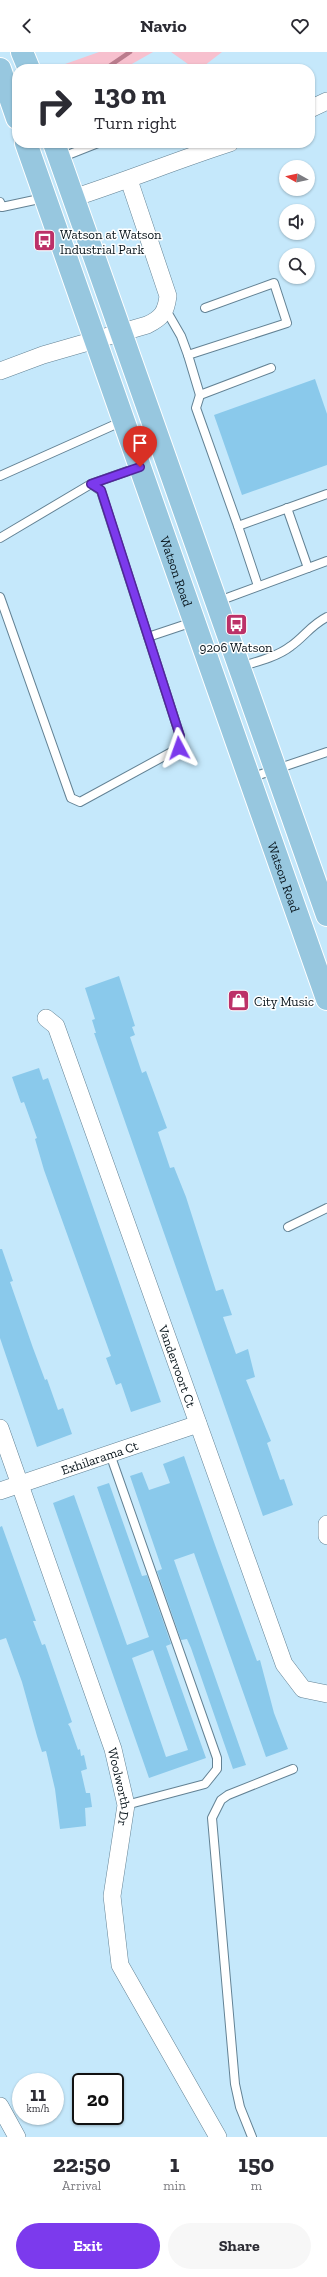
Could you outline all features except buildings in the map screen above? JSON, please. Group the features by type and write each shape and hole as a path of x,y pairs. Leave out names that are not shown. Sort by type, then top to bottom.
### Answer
{"main road":[{"path":"22,52 27,64"},
{"path":"3,79 12,104"},
{"name":"Watson Road","path":"28,148 327,999"},
{"name":"Watson Road","path":"57,150 275,770 322,888 327,916"}],"street":[{"path":"315,107 327,101"},
{"path":"73,198 129,180 181,158 214,148"},
{"path":"0,371 37,357 154,322 166,310 168,296 129,180"},
{"name":"Vandervoort Ct","path":"46,1018 56,1026 284,1664 303,1689 327,1694"},
{"name":"Exhilarama Ct","path":"0,1491 198,1424"},
{"name":"Woolworth Dr","path":"0,1428 113,1749 126,1805 112,1896 120,1965 218,2137"},
{"path":"327,1524 327,1536"},
{"path":"0,2106 17,2137"}],"lane":[{"path":"57,150 69,148"},
{"path":"0,202 2,207 45,198"},
{"path":"188,355 287,324 274,283 205,308"},
{"path":"166,310 181,336 188,355 200,395 196,408 258,586"},
{"path":"200,395 271,368"},
{"path":"0,476 124,421"},
{"path":"0,538 91,484 140,467"},
{"path":"0,597 71,798 80,802 179,748 180,736 101,490 91,484"},
{"path":"238,526 327,494"},
{"path":"287,508 308,568"},
{"path":"215,602 327,561"},
{"path":"239,667 277,654 291,646 314,624 327,616"},
{"path":"148,637 194,622"},
{"path":"249,779 327,752"},
{"path":"288,1227 327,1208"},
{"path":"110,1454 218,1758 217,1769 205,1784 126,1805"},
{"path":"252,2137 240,2107 235,2084 212,1818 221,1800 228,1795 293,1769"}],"shaded area":[{"path":"99,52 153,52 132,64 65,64"},
{"path":"171,52 222,52 206,64 188,64"}],"waterway":[{"path":"112,64 130,52"}],"place":[{"name":"Watson at Watson Industrial Park","path":"44,241"},
{"name":"9206 Watson","path":"236,625"},
{"name":"City Music","path":"239,1001"}],"route":[{"path":"140,467 91,484 101,490 180,736 179,748"}]}
